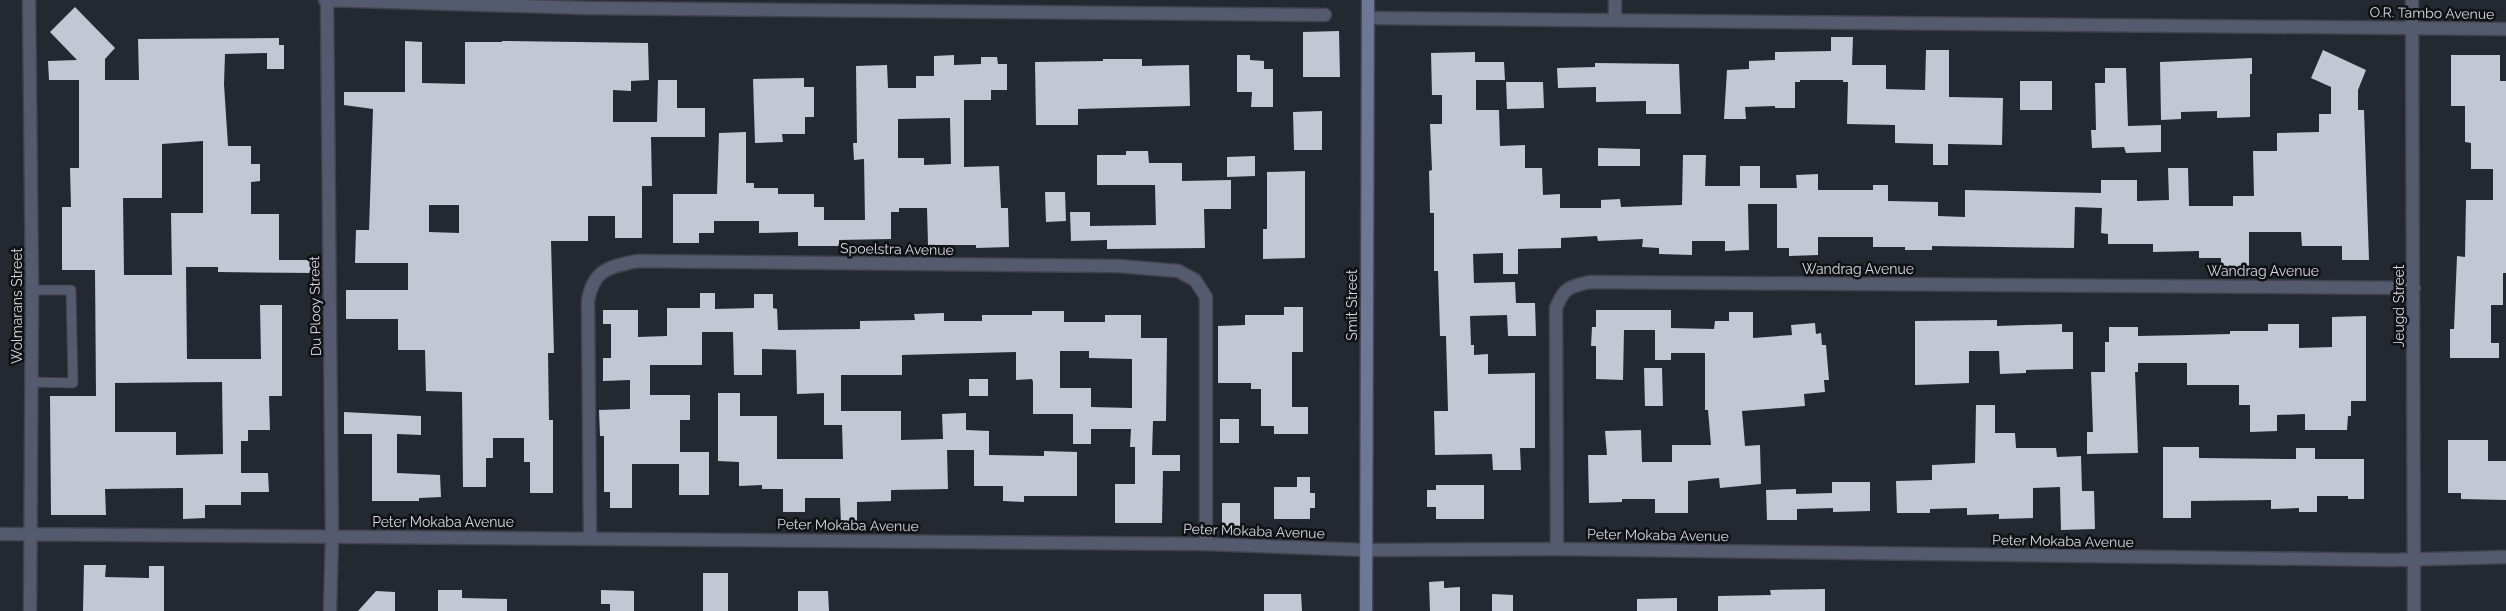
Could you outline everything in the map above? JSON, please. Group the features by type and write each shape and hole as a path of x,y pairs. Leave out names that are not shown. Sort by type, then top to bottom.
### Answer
{"street":[{"name":"Wolmarans Street","path":"29,0 32,290 30,611"},
{"path":"326,0 1325,15"},
{"name":"Du Plooy Street","path":"326,0 332,536 330,611"},
{"name":"Smit Street","path":"1366,611 1368,0"},
{"path":"1615,0 1615,20"},
{"name":"Jeugd Street","path":"2412,0 2414,611"},
{"name":"O.R. Tambo Avenue","path":"1368,18 2506,30"},
{"name":"Spoelstra Avenue","path":"590,538 588,301 591,284 602,273 620,264 637,261 657,261 1118,266 1178,270 1194,280 1206,297 1206,544"},
{"name":"Wandrag Avenue","path":"1557,549 1556,308 1562,292 1575,285 1590,282 2414,288"},
{"name":"Peter Mokaba Avenue","path":"0,534 1206,544 1366,550 1557,549 2415,560 2506,557"}],"lane":[{"path":"32,290 72,290 73,383 32,382"}],"building":[{"path":"75,7 115,48 105,59 105,80 139,80 138,39 279,38 279,45 284,45 284,69 267,69 267,53 225,54 224,84 228,146 251,146 251,164 260,164 260,181 251,182 251,214 279,214 279,260 313,260 313,273 218,272 218,267 186,267 187,359 261,359 260,305 282,305 282,396 269,396 270,430 248,430 248,441 241,441 241,473 268,473 269,492 241,492 241,505 205,505 205,518 183,519 183,488 105,489 106,515 51,515 50,396 96,396 95,270 62,270 62,207 71,207 70,168 79,168 79,80 49,80 48,61 77,60 50,32","holes":["203,141 203,213 171,213 172,275 124,275 123,198 162,198 162,144","222,382 223,454 176,455 176,432 115,432 115,383"]},
{"path":"1339,31 1340,77 1303,77 1303,32"},
{"path":"1831,37 1853,37 1852,65 1886,65 1886,89 1925,90 1926,50 1949,50 1949,97 2003,98 2002,145 1948,144 1948,165 1933,165 1933,144 1895,143 1895,125 1847,124 1848,82 1843,82 1843,80 1800,80 1800,82 1795,82 1795,108 1775,108 1775,106 1745,107 1746,119 1724,119 1727,70 1749,69 1749,61 1775,60 1775,52 1831,51"},
{"path":"405,41 422,42 422,83 465,84 465,42 648,43 649,80 631,81 631,91 613,90 613,122 657,122 658,80 677,80 677,108 705,108 705,137 651,137 652,186 642,186 642,238 615,238 615,216 588,216 588,241 551,241 554,353 548,353 549,420 553,420 553,493 530,493 530,462 524,462 524,438 493,438 493,458 486,458 486,487 463,487 462,392 426,391 425,350 398,350 398,319 346,319 346,290 408,290 408,263 355,263 356,230 369,230 373,109 344,105 344,92 405,92","holes":["429,205 459,205 459,233 429,232"]},
{"path":"2323,50 2366,70 2358,90 2358,110 2364,110 2369,260 2342,260 2342,246 2302,246 2301,232 2249,232 2249,271 2221,271 2221,258 2199,258 2199,251 2153,252 2153,244 2108,244 2108,234 2101,233 2102,208 2075,207 2074,248 1932,246 1932,250 1905,250 1905,247 1873,247 1873,237 1818,237 1818,255 1789,256 1789,248 1777,248 1777,204 1748,204 1749,250 1725,251 1725,241 1692,241 1692,255 1659,254 1659,248 1642,247 1643,239 1598,241 1597,236 1561,238 1561,248 1518,249 1518,274 1503,274 1503,253 1473,254 1474,283 1515,282 1516,303 1535,303 1536,336 1508,336 1507,315 1470,316 1471,345 1474,345 1474,355 1488,354 1488,374 1535,373 1535,448 1520,448 1521,470 1493,470 1492,454 1435,455 1434,411 1448,411 1446,336 1440,336 1438,271 1434,271 1434,213 1430,213 1429,171 1432,170 1430,124 1442,124 1442,95 1432,95 1431,53 1475,52 1475,62 1504,62 1505,80 1476,80 1476,110 1499,110 1500,146 1525,145 1525,168 1542,168 1543,195 1560,194 1560,208 1601,208 1601,200 1620,199 1621,207 1682,205 1683,155 1706,155 1705,186 1740,186 1740,166 1760,166 1760,188 1797,188 1796,175 1818,174 1818,190 1873,190 1873,185 1888,185 1888,201 1938,202 1938,216 1965,217 1965,190 2101,193 2101,180 2137,180 2137,201 2169,200 2168,168 2188,168 2189,206 2233,206 2233,196 2254,196 2253,151 2277,151 2277,133 2319,132 2319,114 2331,114 2331,87 2311,78"},
{"path":"954,55 954,65 981,64 981,57 997,57 998,64 1007,64 1007,90 991,90 991,100 964,100 964,167 999,166 1001,208 1008,208 1009,247 976,248 976,245 928,245 927,208 899,208 899,212 891,212 891,239 839,240 839,246 798,246 798,232 759,233 759,221 714,221 714,233 699,233 699,243 673,243 673,194 717,194 719,133 746,132 746,183 754,183 754,188 778,188 778,194 814,194 814,207 824,207 824,220 865,220 864,159 854,160 853,143 857,143 856,66 887,65 888,88 916,88 916,76 934,76 934,56","holes":["950,118 951,164 924,165 924,158 898,158 898,119"]},
{"path":"1237,55 1250,55 1250,60 1264,61 1264,69 1273,69 1273,107 1251,107 1252,92 1237,92"},
{"path":"2451,55 2500,55 2500,81 2506,81 2506,273 2503,273 2503,305 2491,305 2491,343 2499,343 2499,358 2450,358 2450,329 2454,329 2457,256 2465,257 2466,200 2493,200 2493,169 2471,169 2471,143 2465,142 2465,106 2451,106"},
{"path":"2252,58 2250,117 2217,118 2217,111 2181,112 2181,119 2161,120 2160,62"},
{"path":"1103,59 1142,59 1142,66 1189,65 1190,106 1078,109 1078,125 1036,125 1035,62 1103,61"},
{"path":"1595,63 1679,64 1681,114 1646,114 1646,101 1596,102 1596,87 1558,88 1557,68 1595,67"},
{"path":"2105,68 2126,68 2128,126 2161,125 2161,152 2126,153 2124,147 2092,148 2091,130 2096,130 2095,83 2105,83"},
{"path":"804,78 804,87 814,87 814,117 805,117 805,134 782,134 783,142 755,143 753,79"},
{"path":"2020,81 2052,81 2052,110 2020,110"},
{"path":"1506,82 1543,82 1544,108 1507,109"},
{"path":"1322,111 1322,150 1294,150 1293,112"},
{"path":"1598,148 1640,149 1640,166 1598,166"},
{"path":"1126,151 1148,151 1149,163 1182,163 1182,181 1231,180 1231,209 1204,209 1205,248 1107,249 1107,240 1071,241 1070,212 1090,212 1090,226 1156,225 1155,185 1097,185 1097,155 1126,155"},
{"path":"1255,156 1255,176 1227,177 1227,157"},
{"path":"1305,171 1305,258 1263,259 1263,229 1267,229 1267,172"},
{"path":"1045,192 1065,192 1066,221 1046,222"},
{"path":"700,293 715,293 715,309 754,308 754,294 773,294 773,308 777,309 778,330 860,329 860,321 915,320 914,314 944,313 944,321 982,321 982,315 1032,315 1032,311 1064,311 1064,322 1105,322 1105,315 1141,315 1141,338 1167,338 1166,421 1153,421 1152,455 1180,455 1180,471 1163,471 1162,523 1115,523 1115,484 1135,484 1135,447 1130,447 1131,429 1091,429 1091,444 1073,444 1073,414 1033,414 1033,382 1032,379 1016,380 1016,352 902,355 902,375 841,375 841,411 901,411 901,440 943,439 942,414 966,413 966,430 989,431 989,455 1044,456 1044,451 1077,452 1077,496 1024,496 1024,502 1003,501 1003,486 974,486 974,450 947,450 948,489 891,490 891,501 857,502 857,523 841,523 840,498 805,498 805,512 783,512 783,489 762,489 762,485 739,486 739,462 718,461 718,393 740,393 740,416 777,416 777,459 843,459 842,425 824,425 824,393 797,394 796,350 762,349 762,375 734,375 733,332 702,332 702,365 650,365 650,395 690,395 690,420 680,420 680,452 709,452 709,495 679,495 679,464 632,464 632,508 610,508 610,492 604,492 604,436 600,436 599,410 630,409 630,380 603,381 603,358 611,358 611,324 603,324 603,310 638,310 638,337 667,336 667,308 700,308","holes":["1060,351 1089,351 1089,358 1132,359 1132,408 1091,407 1091,388 1060,388"]},
{"path":"1284,307 1303,307 1303,352 1292,352 1292,407 1308,407 1308,434 1274,434 1274,426 1261,426 1261,389 1251,389 1251,383 1218,383 1218,326 1245,325 1245,315 1284,315"},
{"path":"1596,310 1671,310 1671,328 1714,329 1715,321 1729,321 1729,312 1753,312 1753,338 1792,335 1791,325 1815,323 1816,334 1821,333 1822,345 1826,345 1829,380 1824,380 1825,392 1804,394 1805,406 1742,411 1745,446 1760,445 1761,484 1720,488 1719,478 1688,481 1688,513 1655,513 1655,499 1622,499 1622,502 1589,503 1588,455 1607,455 1605,431 1641,430 1642,462 1672,462 1672,445 1711,445 1708,410 1705,410 1705,353 1671,353 1671,360 1655,360 1655,330 1624,330 1623,380 1596,379 1596,346 1591,346 1592,327 1596,327"},
{"path":"2366,316 2366,401 2351,401 2351,416 2348,416 2347,430 2305,430 2305,414 2277,415 2277,431 2250,432 2250,405 2239,405 2239,385 2187,385 2187,363 2138,363 2138,372 2135,372 2138,453 2087,454 2087,432 2093,432 2091,372 2105,372 2105,342 2109,342 2109,327 2138,327 2138,336 2230,334 2230,331 2268,331 2268,324 2299,324 2299,348 2332,347 2332,317"},
{"path":"1997,320 1997,326 2062,324 2062,332 2073,332 2073,369 2026,370 2026,373 2000,374 1999,351 1969,351 1969,383 1915,385 1915,321"},
{"path":"1644,368 1662,368 1663,406 1645,406"},
{"path":"969,379 988,379 988,396 969,396"},
{"path":"1976,405 1995,405 1995,433 2015,433 2016,448 2056,448 2057,457 2081,456 2082,491 2094,491 2095,529 2061,530 2060,487 2033,488 2033,518 1999,519 1999,514 1967,515 1967,508 1930,509 1930,513 1897,513 1896,481 1932,480 1932,465 1975,463"},
{"path":"344,412 421,416 421,435 397,434 397,473 440,475 441,497 419,498 419,501 372,501 372,434 344,434"},
{"path":"1220,419 1239,419 1239,443 1220,443"},
{"path":"2448,440 2488,440 2488,461 2506,461 2506,500 2461,499 2461,493 2448,493"},
{"path":"2163,447 2199,447 2199,458 2296,459 2296,448 2315,448 2315,459 2364,459 2364,499 2348,499 2348,496 2317,496 2317,512 2299,512 2299,508 2271,509 2271,500 2191,501 2191,518 2163,518"},
{"path":"1297,477 1310,477 1310,493 1315,493 1315,508 1310,508 1310,519 1274,519 1274,487 1297,487"},
{"path":"1832,482 1870,482 1870,511 1833,512 1833,508 1797,509 1797,520 1767,520 1766,490 1796,489 1796,494 1832,493"},
{"path":"1436,485 1484,485 1484,519 1436,519 1436,507 1427,507 1427,490 1436,490"},
{"path":"1222,503 1240,503 1240,526 1222,526"},
{"path":"84,565 106,565 105,577 149,578 149,566 164,566 164,611 83,611"},
{"path":"703,573 728,573 728,611 703,611"},
{"path":"1444,581 1444,588 1460,587 1460,611 1430,611 1429,582"},
{"path":"1825,589 1825,611 1718,611 1718,596 1771,595 1770,590"},
{"path":"438,590 462,590 462,598 507,599 507,611 438,611"},
{"path":"601,590 634,591 634,611 610,611 610,604 601,604"},
{"path":"376,591 395,592 395,611 358,611"},
{"path":"798,591 828,591 829,611 798,611"},
{"path":"1264,594 1301,594 1302,611 1264,611"},
{"path":"1492,594 1513,595 1513,611 1492,611"},
{"path":"1677,598 1677,611 1637,611 1637,599"}]}
